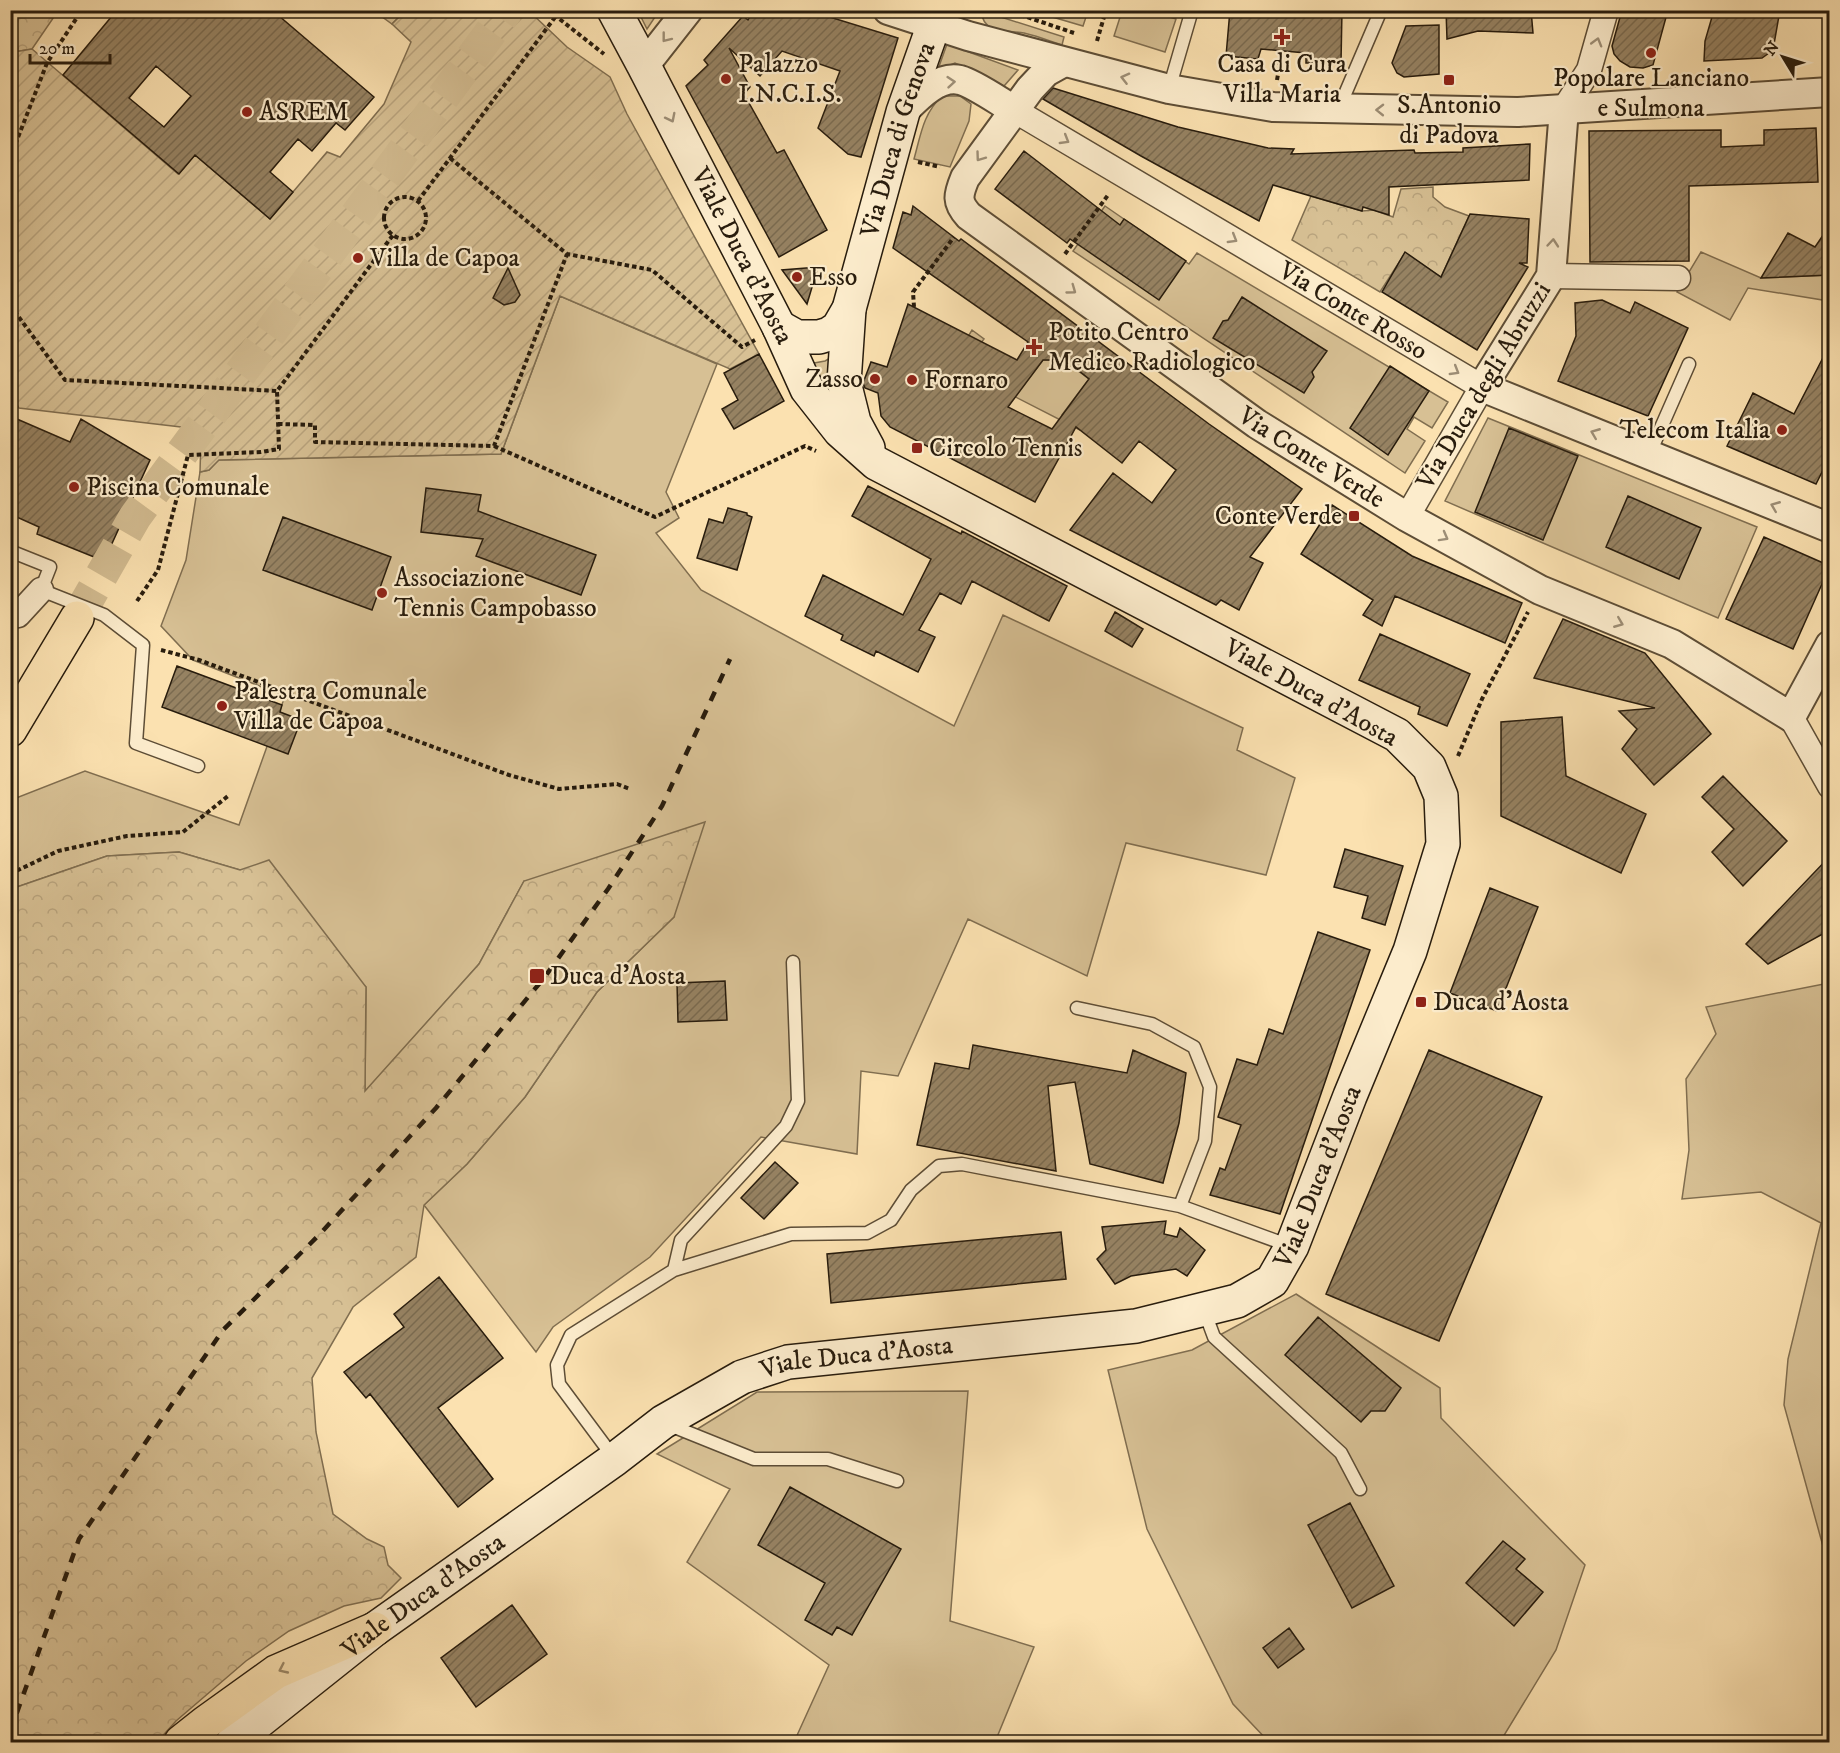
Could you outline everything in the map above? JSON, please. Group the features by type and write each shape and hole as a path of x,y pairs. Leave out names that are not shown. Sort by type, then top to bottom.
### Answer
{"main road":[{"name":"Viale Duca d'Aosta","path":"233,1743 375,1629 615,1459 663,1422 742,1377 788,1362 1136,1326 1237,1301 1272,1281 1292,1246 1350,1095 1410,951 1443,844 1441,796 1429,767 1397,735 876,463 840,431 807,389 779,327 614,10"},
{"name":"Via Duca di Genova","path":"779,327 797,337 819,338 829,334 837,327 849,309 903,112 937,18"},
{"path":"849,309 844,382 854,422 876,463"},
{"path":"10,730 77,618"},
{"path":"181,1743 276,1672 375,1629"}],"street":[{"path":"644,66 688,10"},
{"path":"888,10 937,18 1014,48 1169,89 1273,107 1518,112 1830,92"},
{"path":"968,10 970,18 984,31 1002,37 1014,48"},
{"name":"Via Duca degli Abruzzi","path":"1407,517 1482,387 1551,276 1564,109 1589,70 1606,10"},
{"path":"969,216 960,203 959,192 965,178 1030,89 1046,72 1064,62"},
{"name":"Via Conte Rosso","path":"903,112 919,96 937,84 959,80 1014,110 1482,387 1830,528"},
{"name":"Via Conte Verde","path":"969,216 1257,424 1407,517 1540,590 1672,644 1791,717"},
{"path":"1551,276 1678,278"},
{"path":"10,616 18,615 41,590"},
{"path":"1830,645 1791,717 1830,786"}],"lane":[{"path":"1169,89 1192,10"},
{"path":"1339,110 1381,10"},
{"path":"1649,455 1689,363"},
{"path":"10,551 50,567 41,590 104,615 143,645 136,743 198,766"},
{"path":"674,1270 681,1240 786,1126 798,1101 792,962"},
{"path":"1077,1008 1152,1024 1194,1047 1210,1087 1205,1141 1180,1206"},
{"path":"615,1459 559,1384 557,1365 571,1335 674,1270 790,1234 867,1233 891,1220 911,1190 939,1166 962,1164 1180,1206 1292,1246"},
{"path":"1204,1309 1214,1336 1341,1453 1360,1489"},
{"path":"663,1422 754,1459 828,1459 897,1481"}],"path":[{"path":"10,158 48,63 82,10"},
{"path":"418,201 556,16 549,10"},
{"path":"1097,41 1106,10"},
{"path":"891,156 945,169 965,178"},
{"path":"450,158 567,254 652,270 742,347 779,327"},
{"path":"1050,275 1123,174"},
{"path":"406,197 418,201 423,206 426,220 420,233 407,239 393,235 388,230 384,218 388,205 393,200 406,197"},
{"path":"914,307 913,292 969,216"},
{"path":"137,601 159,570 188,455 261,452 279,449 278,391 393,235"},
{"path":"494,446 567,254"},
{"path":"10,305 65,380 278,391"},
{"path":"278,424 315,425 315,442 494,446 655,517 805,446 825,454"},
{"path":"1441,796 1482,699 1540,590"},
{"path":"143,645 199,660 509,775 559,789 617,784 630,789"},
{"path":"10,874 58,851 127,836 183,832 228,796"}],"green space":[{"path":"10,11 58,11 32,49 14,52 11,50"},
{"path":"374,11 405,11 392,24"},
{"name":"Villa de Capoa","path":"405,11 529,11 567,47 610,77 627,114 759,354 730,369 560,296 501,454 219,460 209,470 200,472 201,437 181,427 19,408 11,394 10,63 14,52 32,49 178,174 195,155 270,219 327,152 340,157 384,104 411,42 392,24"},
{"path":"638,11 659,11 647,29"},
{"path":"982,11 1064,37 1062,45 1029,34 997,30 986,24"},
{"path":"1032,11 1088,11 1083,26"},
{"path":"1122,11 1151,11 1176,19 1165,52 1114,36"},
{"path":"947,44 1018,70 1004,86 955,63 937,72"},
{"path":"942,96 960,96 971,104 969,121 950,167 914,159 927,117"},
{"path":"1433,187 1433,197 1445,207 1469,216 1441,277 1405,253 1380,292 1292,240 1311,196 1362,211 1374,210 1393,217 1401,189"},
{"path":"1105,206 1189,264 1197,253 1448,402 1432,428 1414,417 1407,429 1425,441 1405,473 1073,251"},
{"path":"1701,252 1761,278 1829,275 1829,301 1748,288 1730,320 1677,292"},
{"path":"560,296 717,364 666,492 679,518 656,533 701,590 954,726 1003,615 1243,728 1237,750 1295,778 1266,875 1126,843 1087,976 968,919 898,1076 861,1071 857,1154 761,1137 650,1257 553,1327 536,1352 424,1205 467,1164 525,1097 597,992 674,917 524,881 479,964 365,1092 366,987 240,870 179,852 107,856 11,889 11,800 85,771 239,825 285,696 193,660 161,626 186,560 200,472 209,470 218,460 501,454"},
{"path":"972,330 984,339 977,348 1023,386 1043,360 1068,364 1089,379 1062,415 1080,430 951,364"},
{"path":"834,356 845,414 803,365 825,361"},
{"path":"1488,418 1757,527 1718,618 1445,501"},
{"path":"705,822 674,917 597,992 525,1097 467,1164 424,1205 416,1257 353,1307 312,1378 316,1432 333,1514 367,1539 384,1547 388,1565 401,1578 381,1598 344,1606 289,1631 246,1661 176,1721 157,1742 11,1742 11,889 107,856 179,852 240,870 269,860 366,987 365,1091 479,964 524,881"},
{"path":"1830,983 1829,1568 1784,1405 1788,1359 1821,1223 1761,1192 1682,1199 1689,1150 1686,1079 1716,1034 1706,1007"},
{"path":"1296,1294 1440,1388 1441,1418 1585,1565 1556,1650 1500,1742 1269,1742 1233,1704 1147,1529 1108,1370 1192,1350"},
{"path":"968,1391 950,1621 1034,1647 995,1742 794,1742 829,1665 687,1562 730,1489 657,1454 757,1392"}],"building":[{"name":"ASREM","path":"117,10 272,10 374,97 345,130 336,123 312,151 298,139 270,172 293,192 270,219 195,155 179,174 63,75","holes":["156,66 191,96 164,127 129,98"]},
{"name":"Palazzo I.N.C.I.S.","path":"754,10 807,10 898,38 861,157 848,154 818,128 840,71 782,51 760,76 729,48 750,87 744,94 777,153 784,150 827,230 779,257 686,86 708,65 704,60 743,16 748,20"},
{"path":"1230,10 1342,10 1341,63 1306,63 1306,53 1261,49 1258,59 1226,56"},
{"path":"1446,10 1531,10 1533,33 1478,31 1447,39"},
{"path":"1622,10 1668,10 1653,65 1643,68 1630,67 1614,54 1612,46"},
{"path":"1714,10 1780,10 1773,50 1762,58 1704,61 1705,41"},
{"path":"1439,25 1439,74 1404,77 1397,73 1392,63 1406,26"},
{"path":"1053,88 1178,127 1268,148 1294,149 1291,154 1414,150 1415,153 1463,152 1463,148 1530,144 1529,180 1389,187 1389,215 1363,207 1362,211 1273,185 1259,221 1043,99"},
{"path":"1816,128 1818,182 1689,186 1689,261 1590,262 1589,131 1721,130 1721,147 1764,145 1764,130"},
{"path":"1024,151 1120,225 1124,219 1186,261 1159,300 1070,239 1067,243 995,189"},
{"path":"913,206 959,241 961,239 1209,424 1302,489 1250,557 1263,563 1239,610 1221,600 1216,605 1070,530 1113,473 1152,503 1176,470 1139,441 1122,463 1076,427 1035,502 890,427 881,416 878,393 865,388 863,383 871,362 887,367 908,304 1017,360 1028,342 893,248 903,212 911,215","holes":["1043,360 1069,363 1089,379 1052,429 1008,407"]},
{"path":"1470,214 1529,219 1527,263 1519,263 1528,267 1477,350 1382,292 1405,252 1441,277"},
{"path":"1830,225 1830,275 1761,278 1788,233 1815,247"},
{"path":"818,267 807,304 782,270"},
{"path":"508,268 520,295 515,302 504,305 493,298"},
{"path":"1242,297 1327,351 1312,372 1314,377 1304,393 1213,338 1223,321 1228,320"},
{"path":"1602,300 1630,313 1635,302 1688,328 1648,416 1558,381 1576,336 1575,303"},
{"name":"Telecom Italia","path":"1830,344 1830,456 1816,484 1727,446 1753,393 1794,414"},
{"path":"759,354 784,401 734,429 722,409 738,400 724,373"},
{"path":"1390,366 1429,391 1388,455 1350,428"},
{"name":"Piscina Comunale","path":"10,416 70,442 81,419 150,460 104,561 37,534 39,527 10,514"},
{"path":"1509,428 1578,456 1543,540 1475,512"},
{"path":"868,486 961,534 962,531 1067,586 1049,621 972,581 961,604 940,593 919,630 935,637 918,672 876,651 874,656 841,640 843,635 805,616 823,575 903,615 931,559 852,516"},
{"path":"426,488 481,495 478,511 596,555 581,595 476,556 483,539 421,532"},
{"path":"1628,496 1701,528 1679,579 1606,547"},
{"path":"1332,505 1412,556 1522,603 1505,643 1395,596 1382,626 1363,615 1373,600 1301,554"},
{"path":"728,508 747,513 752,517 737,570 697,558 709,519 723,523"},
{"path":"283,517 391,557 372,610 263,570"},
{"path":"1764,537 1830,566 1793,649 1726,619"},
{"path":"1115,612 1143,629 1132,647 1105,631"},
{"path":"1563,619 1645,653 1711,734 1654,785 1622,749 1637,729 1619,711 1655,708 1534,678"},
{"path":"1380,634 1470,674 1447,726 1418,714 1420,707 1359,680"},
{"name":"Palestra Comunale Villa de Capoa","path":"177,666 282,705 280,712 301,720 288,754 162,707"},
{"path":"1562,717 1566,776 1646,814 1621,873 1501,816 1501,722"},
{"path":"1723,776 1787,841 1743,886 1712,852 1734,829 1702,797"},
{"path":"1345,849 1403,866 1385,925 1362,918 1368,896 1334,887"},
{"path":"1830,856 1830,930 1768,964 1746,944"},
{"path":"1490,888 1538,907 1497,1011 1450,993"},
{"path":"1318,932 1370,950 1280,1214 1210,1195 1220,1168 1225,1170 1241,1125 1218,1117 1237,1059 1257,1065 1269,1029 1283,1034"},
{"path":"725,981 727,1020 678,1022 677,983"},
{"path":"973,1045 1127,1073 1133,1050 1186,1073 1179,1123 1163,1183 1090,1164 1075,1082 1048,1086 1056,1171 917,1145 935,1063 969,1069"},
{"path":"1429,1050 1542,1097 1439,1341 1326,1294"},
{"path":"775,1162 798,1183 764,1219 741,1198"},
{"path":"1166,1221 1164,1234 1177,1237 1180,1228 1205,1250 1187,1276 1176,1269 1131,1276 1115,1284 1097,1259 1106,1250 1102,1227"},
{"path":"1061,1232 1066,1279 831,1303 827,1254"},
{"path":"439,1277 503,1358 438,1408 493,1479 458,1507 370,1394 366,1398 344,1372 404,1327 394,1314"},
{"path":"1318,1317 1401,1388 1385,1411 1371,1411 1361,1422 1285,1355"},
{"path":"790,1487 901,1549 852,1635 837,1627 832,1635 805,1620 825,1583 758,1545"},
{"path":"1350,1503 1394,1586 1352,1608 1308,1525"},
{"path":"1503,1541 1525,1559 1516,1569 1543,1592 1514,1626 1466,1583"},
{"path":"512,1605 547,1654 476,1707 441,1658"},
{"path":"1289,1628 1304,1649 1278,1668 1263,1648"}],"tunnel":[{"path":"77,618 135,517 507,10"}],"railway":[{"path":"10,1732 79,1539 223,1330 318,1236 436,1108 544,978 608,889 662,806 730,659"}],"place":[{"name":"Casa di Cura Villa Maria","path":"1282,37"},
{"name":"Popolare Lanciano e Sulmona","path":"1651,53"},
{"name":"Palazzo I.N.C.I.S.","path":"726,79"},
{"name":"S.Antonio di Padova","path":"1449,80"},
{"name":"ASREM","path":"247,112"},
{"name":"Villa de Capoa","path":"358,258"},
{"name":"Esso","path":"797,277"},
{"name":"Potito Centro Medico Radiologico","path":"1034,347"},
{"name":"Zasso","path":"875,379"},
{"name":"Fornaro","path":"912,380"},
{"name":"Telecom Italia","path":"1782,430"},
{"name":"Circolo Tennis","path":"917,448"},
{"name":"Piscina Comunale","path":"74,487"},
{"name":"Conte Verde","path":"1354,516"},
{"name":"Associazione Tennis Campobasso","path":"382,593"},
{"name":"Palestra Comunale Villa de Capoa","path":"222,706"},
{"name":"Duca d’Aosta","path":"537,976"},
{"name":"Duca d'Aosta","path":"1421,1002"}]}
